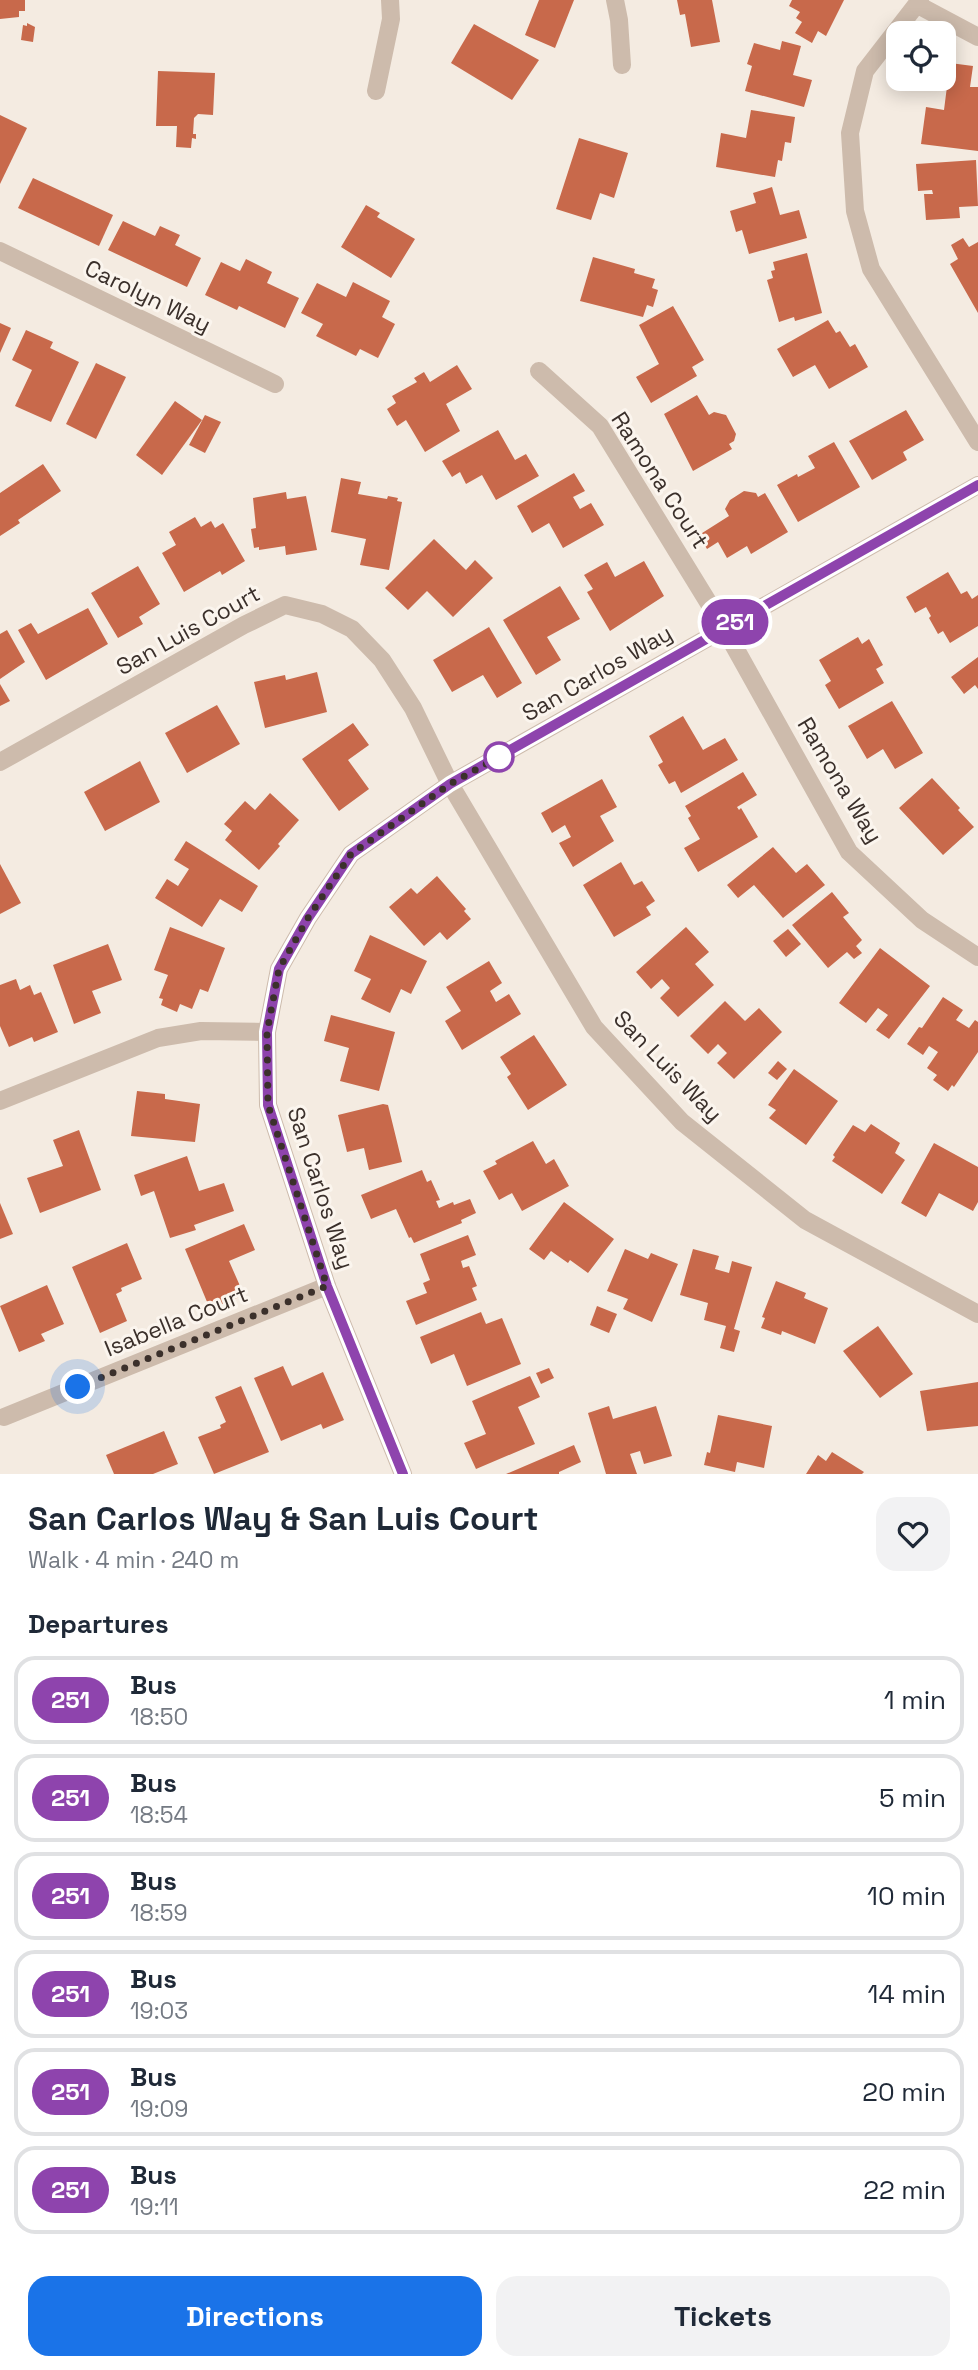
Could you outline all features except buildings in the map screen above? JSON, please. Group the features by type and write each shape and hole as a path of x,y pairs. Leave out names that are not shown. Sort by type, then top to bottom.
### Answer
{"street":[{"path":"376,91 391,19 390,0"},
{"path":"615,0 622,65"},
{"path":"978,37 919,2 865,71 850,133 855,211 870,269 978,442"},
{"name":"Carolyn Way","path":"0,251 275,384"},
{"name":"Ramona Court","path":"539,371 600,426 724,628"},
{"name":"San Carlos Way","path":"403,1474 327,1286 268,1105 267,1032 279,969 308,918 351,854 450,784 978,485"},
{"name":"San Luis Court","path":"0,762 244,625 285,605 323,614 352,629 382,660 413,708 450,784"},
{"name":"Ramona Way","path":"724,628 849,852 922,920 978,957"},
{"name":"San Luis Way","path":"450,784 594,1027 682,1122 805,1220 978,1314"},
{"path":"0,1101 158,1038 201,1031 267,1032"},
{"name":"Isabella Court","path":"4,1417 327,1286"}],"bus line":[{"name":"251","path":"403,1474 327,1286 268,1105 267,1032 279,969 308,918 351,854 450,784 978,485"}],"route":[{"path":"78,1387 327,1286 268,1105 267,1032 279,969 308,918 351,854 450,784 499,757"}]}
